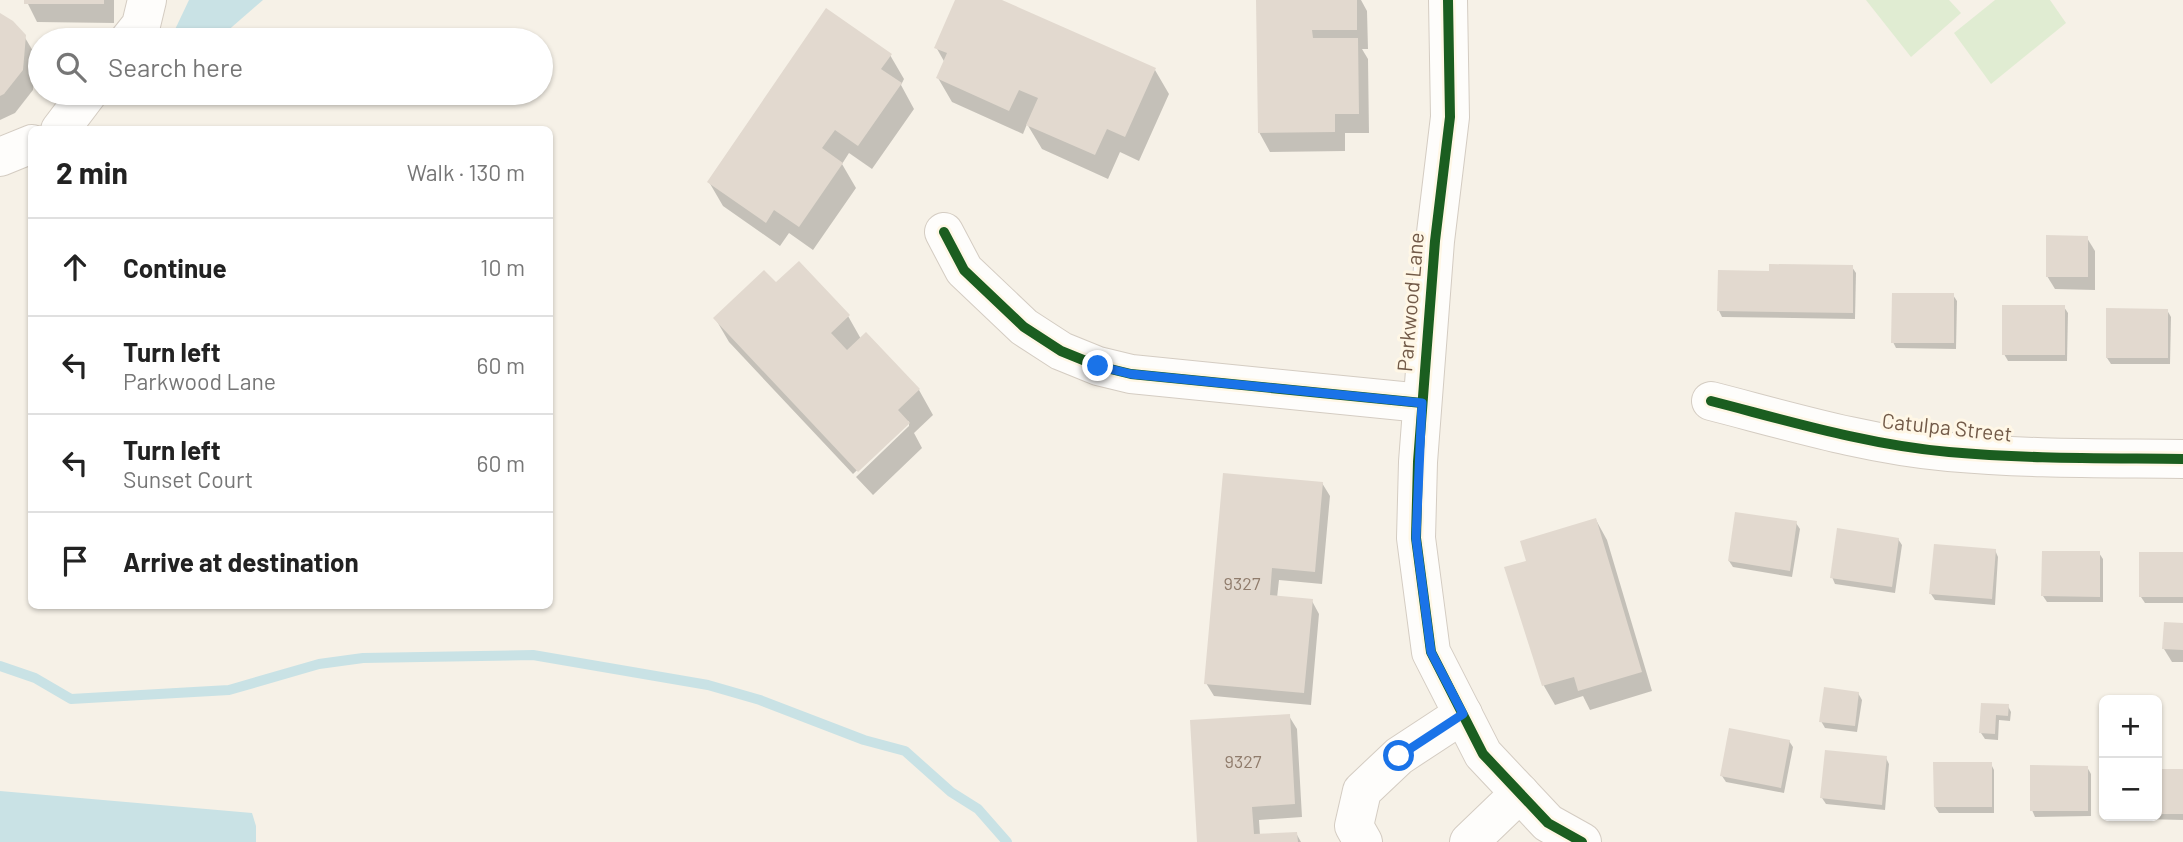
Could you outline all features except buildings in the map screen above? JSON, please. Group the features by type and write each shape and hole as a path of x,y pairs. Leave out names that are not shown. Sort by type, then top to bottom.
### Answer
{"street":[{"path":"139,28 147,0"},
{"name":"Parkwood Lane","path":"1448,0 1450,117 1435,241 1422,403 1416,538 1431,652 1483,754 1548,823 1582,842"},
{"path":"63,126 79,105"},
{"path":"0,157 28,146"},
{"path":"944,232 964,270 1024,327 1061,351 1098,366 1131,374 1422,403"},
{"name":"Catulpa Street","path":"1711,401 1842,434 1948,452 2183,459"},
{"path":"1363,842 1354,826 1362,791 1399,756 1463,714"},
{"path":"1469,842 1520,793"}],"green space":[{"path":"1866,0 1949,0 1961,13 1911,57"},
{"path":"1995,0 2050,0 2066,23 1991,84 1954,33"}],"water":[{"path":"189,0 263,0 231,28 176,28"},
{"path":"0,791 252,813 256,826 256,842 0,842"}],"waterway":[{"path":"0,666 35,678 71,699 229,690 319,664 363,658 533,655 708,685 760,700 864,740 905,751 951,792 978,809 1007,842"}],"cycle path":[{"path":"1448,0 1450,117 1435,241 1418,462 1416,538 1431,652 1483,754 1548,823 1582,842"},
{"path":"944,232 964,270 1024,327 1061,351 1098,366 1131,374 1422,403"},
{"path":"1711,401 1829,431 1919,449 2008,456 2183,459"}],"route":[{"path":"1098,366 1131,374 1422,403 1416,538 1431,652 1463,714 1399,756"}]}
